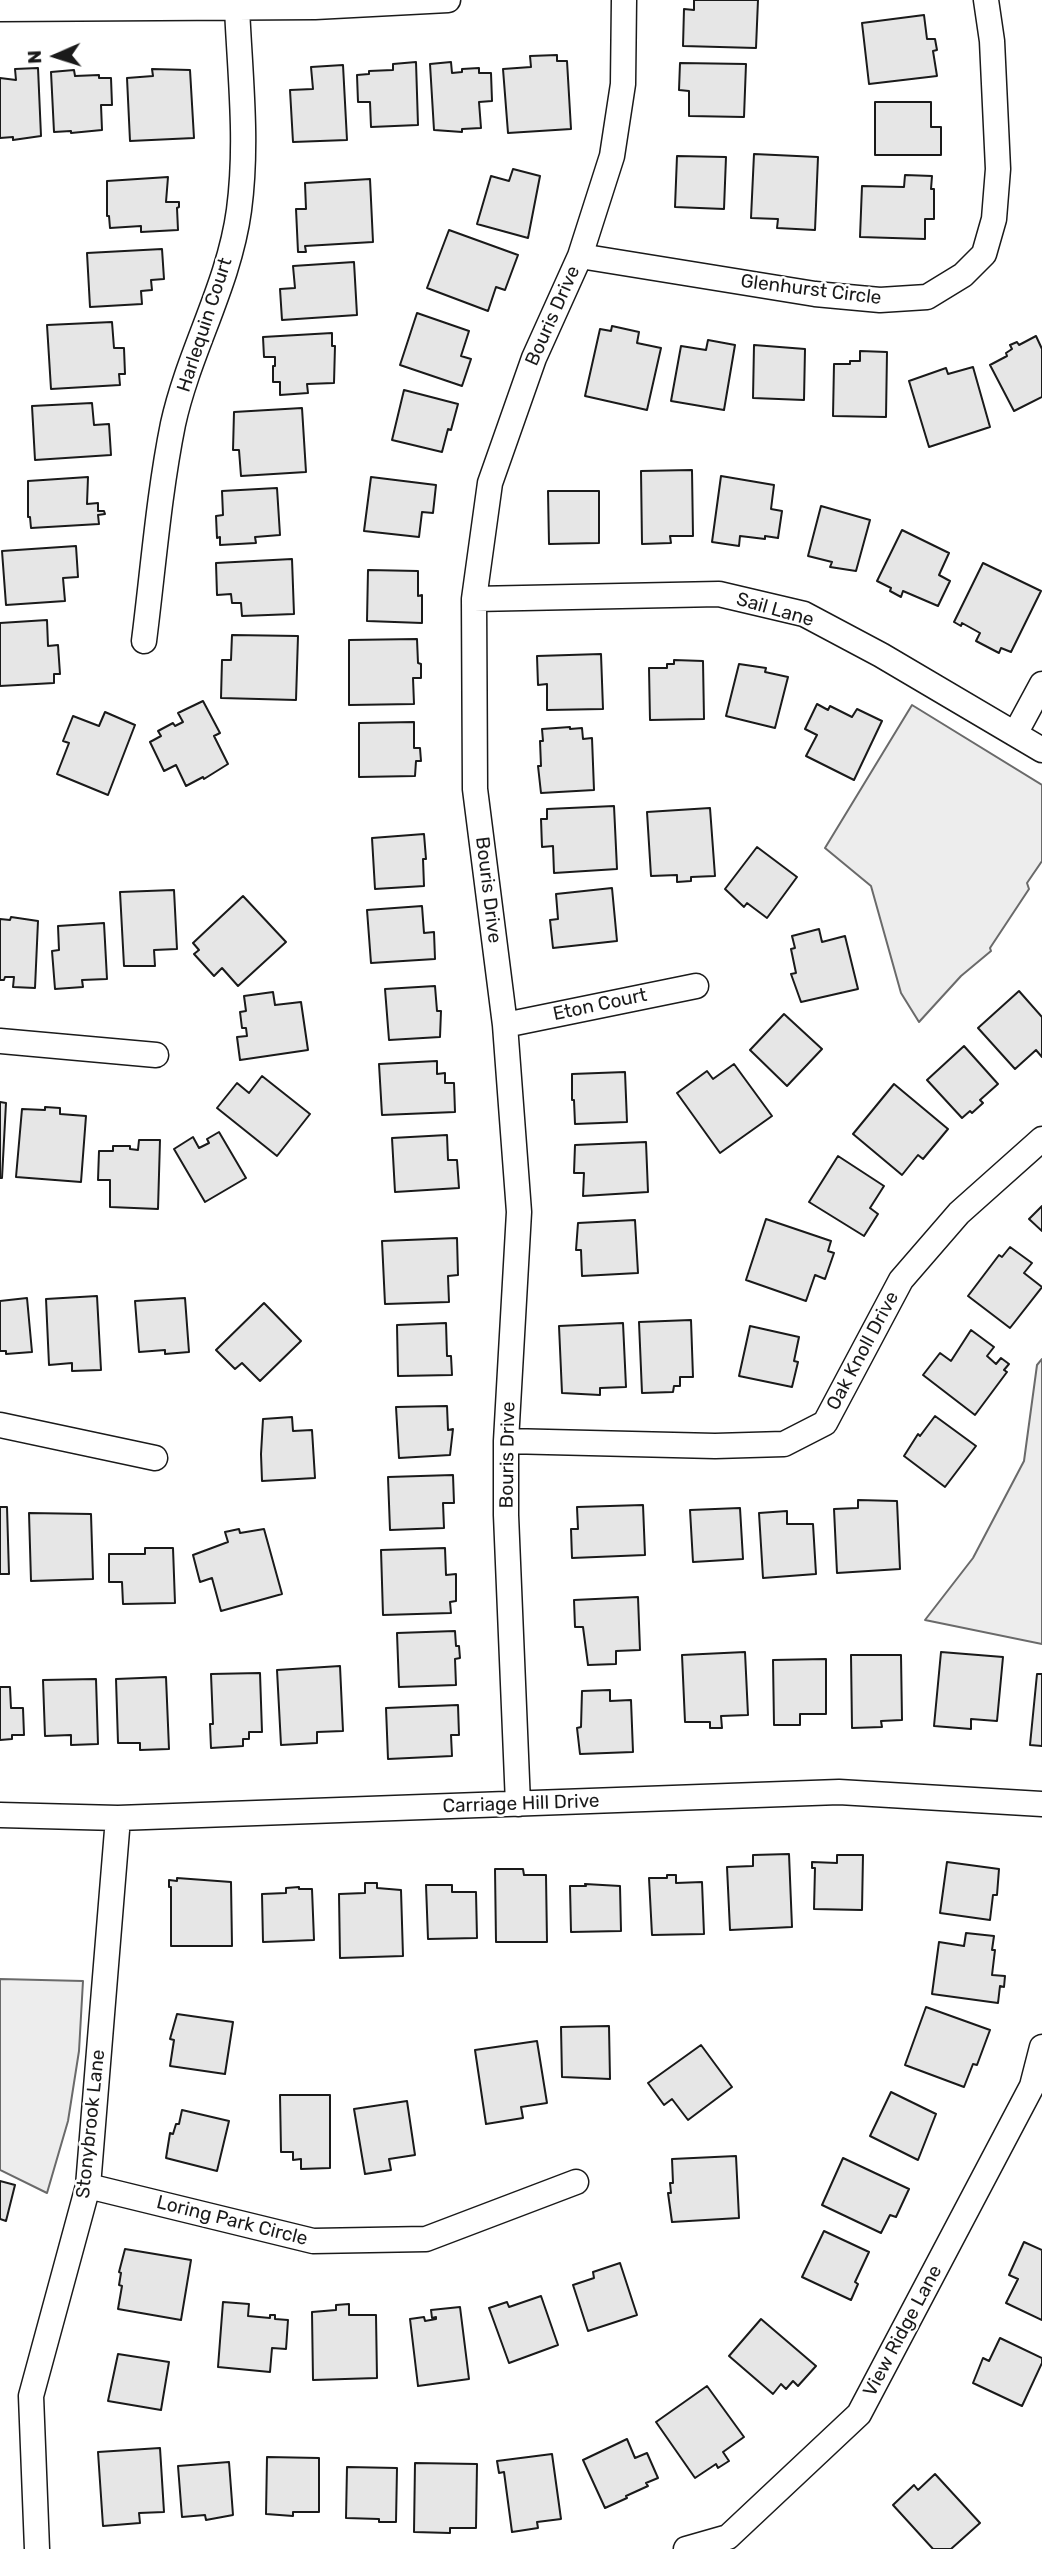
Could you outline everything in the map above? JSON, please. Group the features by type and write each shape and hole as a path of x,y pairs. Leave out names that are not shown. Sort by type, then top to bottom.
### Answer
{"street":[{"path":"0,9 315,8 448,0"},
{"name":"Bouris Drive","path":"518,1804 506,1515 506,1441 519,1212 505,1025 475,789 474,599 490,483 534,358 580,256 612,156 623,84 624,0"},
{"name":"Glenhurst Circle","path":"580,256 815,294 880,300 927,297 963,275 984,254 994,219 998,181 992,41 986,0"},
{"name":"Harlequin Court","path":"144,641 173,423 192,360 221,286 239,212 244,151 237,8"},
{"name":"Sail Lane","path":"474,599 719,594 804,614 881,655 1042,750"},
{"path":"1015,734 1042,684"},
{"name":"Eton Court","path":"505,1025 696,986"},
{"path":"0,1041 156,1055"},
{"name":"Oak Knoll Drive","path":"506,1441 715,1446 784,1444 825,1423 901,1280 958,1213 1042,1139"},
{"path":"0,1425 155,1458"},
{"name":"Carriage Hill Drive","path":"0,1815 118,1818 839,1792 1042,1804"},
{"name":"Stonybrook Lane","path":"37,2549 30,2396 88,2186 118,1818"},
{"name":"View Ridge Lane","path":"686,2549 728,2538 859,2414 1032,2085 1042,2047"},
{"name":"Loring Park Circle","path":"88,2186 313,2241 426,2239 576,2182"}],"shaded area":[{"path":"912,705 1042,785 1042,861 1027,883 1029,889 990,948 991,951 961,976 919,1022 901,993 871,886 825,848"},
{"path":"1042,1359 1042,1644 925,1620 973,1558 1024,1461 1037,1365"},
{"path":"0,1979 83,1981 79,2051 68,2121 47,2193 0,2170"}],"building":[{"path":"694,0 758,0 756,48 683,46 684,9 694,10"},
{"path":"924,15 927,39 935,39 937,50 933,51 937,76 869,84 862,23"},
{"path":"557,55 557,61 567,61 571,129 508,133 503,69 531,67 530,56"},
{"path":"416,62 418,125 371,127 370,102 358,102 357,75 369,74 369,71 393,70 393,64"},
{"path":"451,62 452,73 462,72 462,69 479,68 479,73 491,73 492,101 479,102 481,128 462,129 462,132 434,130 430,64"},
{"path":"680,63 746,64 744,117 689,116 689,91 679,90"},
{"path":"343,65 347,140 293,142 290,90 313,89 311,67"},
{"path":"38,68 41,136 13,140 13,137 0,138 0,78 16,80 15,69"},
{"path":"152,69 190,70 194,138 130,141 127,78 153,76"},
{"path":"74,70 75,76 99,75 99,78 111,78 112,105 101,105 102,130 54,132 51,72"},
{"path":"875,102 931,102 931,127 941,127 941,155 875,155"},
{"path":"754,154 818,157 815,230 777,228 778,219 751,218"},
{"path":"677,156 726,157 724,209 675,207"},
{"path":"513,169 540,176 528,238 477,224 491,176 509,181"},
{"path":"905,175 932,176 934,219 925,219 925,239 860,237 862,186 904,187"},
{"path":"168,177 166,202 179,202 178,230 141,232 141,226 110,228 107,216 107,181"},
{"path":"370,179 373,242 305,246 306,252 298,252 296,209 306,209 305,183"},
{"path":"449,230 518,255 505,290 496,287 488,311 427,288"},
{"path":"162,249 164,279 151,280 152,290 141,291 142,304 90,307 87,253"},
{"path":"354,262 357,315 282,320 280,289 295,288 293,266"},
{"path":"417,313 469,331 461,356 471,359 462,386 400,365"},
{"path":"112,322 114,348 124,348 125,374 119,374 120,385 51,389 47,325"},
{"path":"612,326 639,332 637,343 661,348 647,410 585,396 600,329 611,331"},
{"path":"332,333 332,346 335,346 334,383 307,384 308,393 280,395 280,382 273,382 275,357 264,357 263,337"},
{"path":"1036,336 1042,349 1042,397 1014,411 990,365 1007,356 1006,353 1012,349 1010,345 1017,342 1019,345"},
{"path":"708,340 735,345 724,410 671,401 681,346 706,350"},
{"path":"754,345 805,349 804,400 753,398"},
{"path":"860,351 887,352 886,417 833,416 834,364 860,361"},
{"path":"973,367 990,427 929,447 909,381 946,368 948,374"},
{"path":"404,390 458,404 442,452 392,440"},
{"path":"92,403 94,425 109,424 111,455 35,460 32,406"},
{"path":"302,408 306,472 241,476 239,450 233,450 234,412"},
{"path":"692,470 693,536 670,536 671,543 642,544 641,471"},
{"path":"721,476 774,485 771,509 782,511 778,538 740,536 739,546 712,542"},
{"path":"88,477 87,504 98,503 98,511 104,511 105,514 98,515 99,524 31,528 28,517 28,481"},
{"path":"371,477 436,485 433,513 422,512 419,537 364,531"},
{"path":"277,488 280,535 255,537 256,543 220,545 216,516 223,515 222,491"},
{"path":"548,491 599,491 599,543 549,544"},
{"path":"821,506 870,520 856,571 830,567 832,562 808,556"},
{"path":"902,530 949,553 939,575 950,581 938,606 903,591 901,597 877,581"},
{"path":"76,546 78,577 63,578 65,601 6,605 2,551"},
{"path":"292,559 294,614 242,616 241,603 232,603 231,594 217,595 216,563"},
{"path":"983,563 1041,591 1011,652 1001,648 999,653 976,641 980,633 962,623 961,626 954,622"},
{"path":"368,570 418,571 418,596 422,595 422,623 367,621"},
{"path":"47,620 48,646 58,645 60,674 54,674 54,683 0,686 0,623"},
{"path":"232,635 298,636 296,700 221,698 222,660 231,660"},
{"path":"417,639 421,678 413,678 414,704 349,705 349,640"},
{"path":"601,654 603,709 547,710 547,684 538,685 537,656"},
{"path":"674,660 703,661 704,719 650,720 649,668 667,668 667,664 674,664"},
{"path":"739,664 766,668 765,672 788,677 775,728 726,716"},
{"path":"203,701 220,733 214,736 228,764 204,779 203,777 186,786 176,765 164,771 150,742 161,736 158,731 173,723 175,726 183,722 178,713"},
{"path":"817,704 828,710 830,706 852,717 857,709 882,721 854,780 806,756 817,735 805,729"},
{"path":"105,712 135,725 108,795 57,774 69,743 63,741 73,716 99,726"},
{"path":"414,722 414,748 420,748 421,761 416,761 415,776 359,777 359,723"},
{"path":"582,728 583,739 592,738 594,790 541,793 538,766 541,766 542,729"},
{"path":"614,806 617,869 554,873 553,846 542,847 541,819 547,819 547,809"},
{"path":"710,808 715,876 691,877 691,881 677,882 677,875 651,876 647,812"},
{"path":"424,834 424,886 375,889 372,838"},
{"path":"757,847 797,877 767,918 747,903 744,907 725,889"},
{"path":"612,888 617,941 553,948 550,920 558,919 556,894"},
{"path":"174,890 177,949 154,950 155,966 124,966 120,892"},
{"path":"243,896 286,942 238,986 222,968 214,976 194,954 199,950 193,943"},
{"path":"422,906 424,933 434,932 435,959 371,963 367,910"},
{"path":"11,917 38,921 35,988 13,987 14,977 0,980 0,919 10,920"},
{"path":"104,923 107,979 82,980 83,987 55,989 52,951 59,950 58,926"},
{"path":"819,929 822,942 845,936 858,989 801,1002 791,974 796,973 791,949 795,948 792,936"},
{"path":"435,986 437,1011 441,1011 440,1037 389,1040 385,989"},
{"path":"1019,991 1042,1017 1042,1057 1036,1050 1015,1069 978,1028"},
{"path":"273,992 275,1005 301,1002 308,1050 240,1060 237,1037 247,1036 246,1028 242,1028 240,1012 246,1011 244,996"},
{"path":"784,1014 822,1049 787,1086 750,1050"},
{"path":"964,1046 998,1084 980,1100 983,1103 962,1118 927,1080"},
{"path":"437,1061 437,1074 445,1073 445,1083 454,1083 455,1112 382,1115 379,1064"},
{"path":"734,1064 772,1116 720,1153 677,1093 707,1071 713,1079"},
{"path":"625,1072 627,1122 575,1124 572,1074"},
{"path":"262,1076 310,1114 277,1156 217,1108 237,1083 249,1093"},
{"path":"894,1084 948,1129 923,1159 918,1155 902,1175 853,1134"},
{"path":"0,1102 6,1103 2,1178 0,1178"},
{"path":"45,1107 60,1108 60,1114 86,1116 81,1182 16,1177 22,1109 45,1110"},
{"path":"219,1132 246,1178 205,1202 174,1149 193,1137 199,1148 209,1143 207,1139"},
{"path":"447,1135 448,1160 457,1160 459,1188 395,1192 392,1138"},
{"path":"139,1140 160,1140 158,1209 110,1207 110,1180 98,1180 99,1151 113,1151 113,1146 130,1146 130,1149 138,1150"},
{"path":"646,1142 648,1192 583,1196 584,1173 574,1173 575,1145"},
{"path":"838,1156 884,1186 870,1208 878,1214 864,1236 809,1202"},
{"path":"1042,1206 1042,1231 1029,1219"},
{"path":"766,1219 831,1241 828,1251 834,1253 825,1279 815,1275 806,1301 746,1280"},
{"path":"635,1220 638,1273 582,1276 581,1250 576,1250 578,1223"},
{"path":"457,1238 458,1275 448,1276 449,1302 385,1304 382,1241"},
{"path":"1010,1247 1032,1263 1024,1273 1042,1287 1010,1328 968,1296 999,1255 1002,1257"},
{"path":"97,1296 101,1370 72,1371 72,1363 49,1365 46,1299"},
{"path":"27,1298 32,1352 6,1354 6,1351 0,1351 0,1301"},
{"path":"185,1298 189,1352 139,1352 135,1301"},
{"path":"264,1303 301,1341 260,1381 242,1363 235,1369 216,1350"},
{"path":"691,1320 693,1377 680,1377 680,1386 674,1386 673,1392 642,1393 639,1322"},
{"path":"446,1323 447,1356 451,1356 452,1375 398,1376 397,1325"},
{"path":"623,1323 626,1387 600,1388 600,1395 562,1393 559,1326"},
{"path":"750,1326 799,1337 794,1361 798,1362 792,1387 739,1376"},
{"path":"971,1330 994,1347 987,1356 996,1364 1001,1358 1009,1364 1004,1370 1007,1372 975,1415 923,1375 940,1353 951,1361"},
{"path":"447,1406 448,1430 453,1429 450,1455 399,1458 396,1407"},
{"path":"935,1416 976,1446 945,1487 904,1456 918,1434 920,1436"},
{"path":"292,1417 293,1431 312,1430 315,1478 262,1481 263,1419"},
{"path":"453,1475 454,1503 443,1503 444,1528 390,1530 388,1477"},
{"path":"858,1500 897,1501 900,1569 837,1573 834,1509 858,1508"},
{"path":"643,1505 645,1555 572,1558 571,1529 578,1529 577,1507"},
{"path":"0,1507 7,1507 9,1574 0,1574"},
{"path":"740,1508 743,1559 693,1562 690,1510"},
{"path":"787,1511 787,1524 813,1524 816,1574 763,1578 759,1513"},
{"path":"29,1513 91,1514 93,1579 31,1581"},
{"path":"239,1529 240,1533 264,1529 282,1594 221,1611 212,1578 200,1582 193,1555 228,1542 225,1532"},
{"path":"145,1548 173,1548 175,1603 123,1604 122,1582 109,1582 109,1554 145,1554"},
{"path":"445,1548 446,1575 456,1574 456,1601 450,1602 451,1613 383,1615 381,1550"},
{"path":"638,1597 640,1650 616,1651 616,1664 588,1665 583,1627 575,1627 574,1600"},
{"path":"455,1631 460,1658 455,1659 456,1685 399,1687 397,1633"},
{"path":"745,1652 748,1715 721,1716 722,1728 710,1728 710,1722 685,1722 682,1655"},
{"path":"941,1652 1003,1657 997,1721 971,1719 971,1729 934,1726"},
{"path":"851,1655 901,1655 902,1720 881,1721 882,1727 852,1728"},
{"path":"826,1659 826,1714 800,1714 800,1725 774,1725 773,1660"},
{"path":"340,1666 343,1731 317,1732 317,1743 281,1745 277,1670"},
{"path":"260,1673 262,1732 249,1732 249,1739 243,1739 243,1746 211,1748 211,1674"},
{"path":"1037,1674 1042,1674 1042,1746 1030,1745"},
{"path":"166,1677 169,1749 140,1750 140,1743 118,1743 116,1679"},
{"path":"96,1679 98,1744 71,1745 71,1735 45,1736 43,1680"},
{"path":"0,1687 10,1687 11,1708 23,1708 24,1735 12,1735 12,1739 0,1740"},
{"path":"610,1690 610,1701 631,1700 633,1752 580,1754 577,1728 581,1727 582,1691"},
{"path":"458,1705 459,1735 451,1735 452,1756 388,1759 386,1708"},
{"path":"789,1854 792,1927 730,1930 727,1867 753,1866 753,1855"},
{"path":"837,1855 863,1855 862,1910 814,1909 815,1868 812,1868 812,1862 837,1863"},
{"path":"947,1862 999,1869 997,1895 993,1895 990,1920 940,1913"},
{"path":"495,1869 523,1869 524,1875 546,1875 547,1942 496,1942"},
{"path":"667,1875 676,1875 676,1883 702,1882 704,1934 652,1935 649,1878 667,1878"},
{"path":"177,1878 231,1882 232,1946 171,1946 169,1880 177,1881"},
{"path":"365,1883 377,1883 377,1888 401,1890 403,1956 340,1958 339,1894 365,1893"},
{"path":"585,1884 620,1886 621,1931 571,1932 570,1886 586,1886"},
{"path":"426,1885 452,1885 452,1892 476,1892 477,1938 428,1939"},
{"path":"286,1888 312,1889 314,1940 263,1942 262,1894 286,1893"},
{"path":"966,1933 994,1936 992,1975 1005,1976 1004,1987 1000,1986 998,2003 932,1994 939,1942 964,1946"},
{"path":"926,2007 990,2030 977,2065 973,2064 964,2087 905,2065"},
{"path":"177,2014 233,2022 225,2074 170,2066 174,2040 170,2039"},
{"path":"609,2026 610,2079 562,2077 561,2027"},
{"path":"537,2041 547,2103 521,2107 523,2118 486,2124 475,2050"},
{"path":"701,2045 732,2087 688,2120 672,2099 664,2105 648,2083"},
{"path":"891,2092 936,2114 918,2160 870,2136"},
{"path":"280,2095 330,2095 330,2168 301,2169 301,2159 293,2160 293,2152 281,2152"},
{"path":"407,2101 415,2155 389,2159 391,2170 365,2174 354,2109"},
{"path":"182,2110 229,2121 217,2171 166,2158 170,2133 173,2134 176,2124 179,2124"},
{"path":"736,2156 739,2218 672,2222 668,2193 671,2193 670,2183 673,2183 672,2159"},
{"path":"843,2158 909,2189 896,2217 890,2215 881,2233 822,2205"},
{"path":"0,2181 15,2185 6,2221 0,2219"},
{"path":"824,2231 869,2252 855,2282 858,2284 851,2300 802,2277"},
{"path":"1024,2242 1042,2250 1042,2320 1006,2303 1018,2279 1009,2275"},
{"path":"125,2249 191,2260 181,2320 118,2309 122,2286 119,2285 119,2272"},
{"path":"620,2263 637,2315 588,2331 573,2285 594,2278 593,2272"},
{"path":"541,2296 558,2345 509,2363 489,2308 507,2302 509,2307"},
{"path":"223,2302 249,2304 248,2316 270,2318 270,2315 275,2315 275,2319 288,2320 286,2349 272,2348 270,2372 218,2367"},
{"path":"349,2304 349,2315 376,2315 377,2378 313,2380 312,2312 336,2310 336,2305"},
{"path":"460,2307 469,2379 418,2386 410,2319 436,2319 432,2318 431,2310"},
{"path":"761,2319 816,2366 798,2386 793,2381 786,2389 781,2384 773,2394 729,2356"},
{"path":"1000,2338 1042,2358 1022,2406 973,2383 983,2358 989,2361"},
{"path":"118,2354 169,2362 161,2410 108,2401"},
{"path":"707,2386 744,2437 723,2452 729,2461 718,2468 716,2464 695,2478 656,2422"},
{"path":"627,2439 635,2458 647,2453 658,2478 646,2483 648,2486 626,2496 627,2498 605,2508 583,2460"},
{"path":"160,2448 164,2512 139,2513 140,2523 103,2526 98,2452"},
{"path":"552,2454 561,2519 537,2522 538,2528 512,2532 504,2472 499,2473 497,2461"},
{"path":"267,2457 319,2458 319,2512 293,2512 293,2516 266,2514"},
{"path":"229,2462 233,2515 206,2520 205,2515 182,2517 178,2466"},
{"path":"415,2463 477,2464 476,2528 450,2528 450,2533 414,2532"},
{"path":"347,2467 397,2468 396,2522 346,2518"},
{"path":"935,2474 980,2523 951,2549 933,2549 893,2505 914,2485 918,2490"}]}
